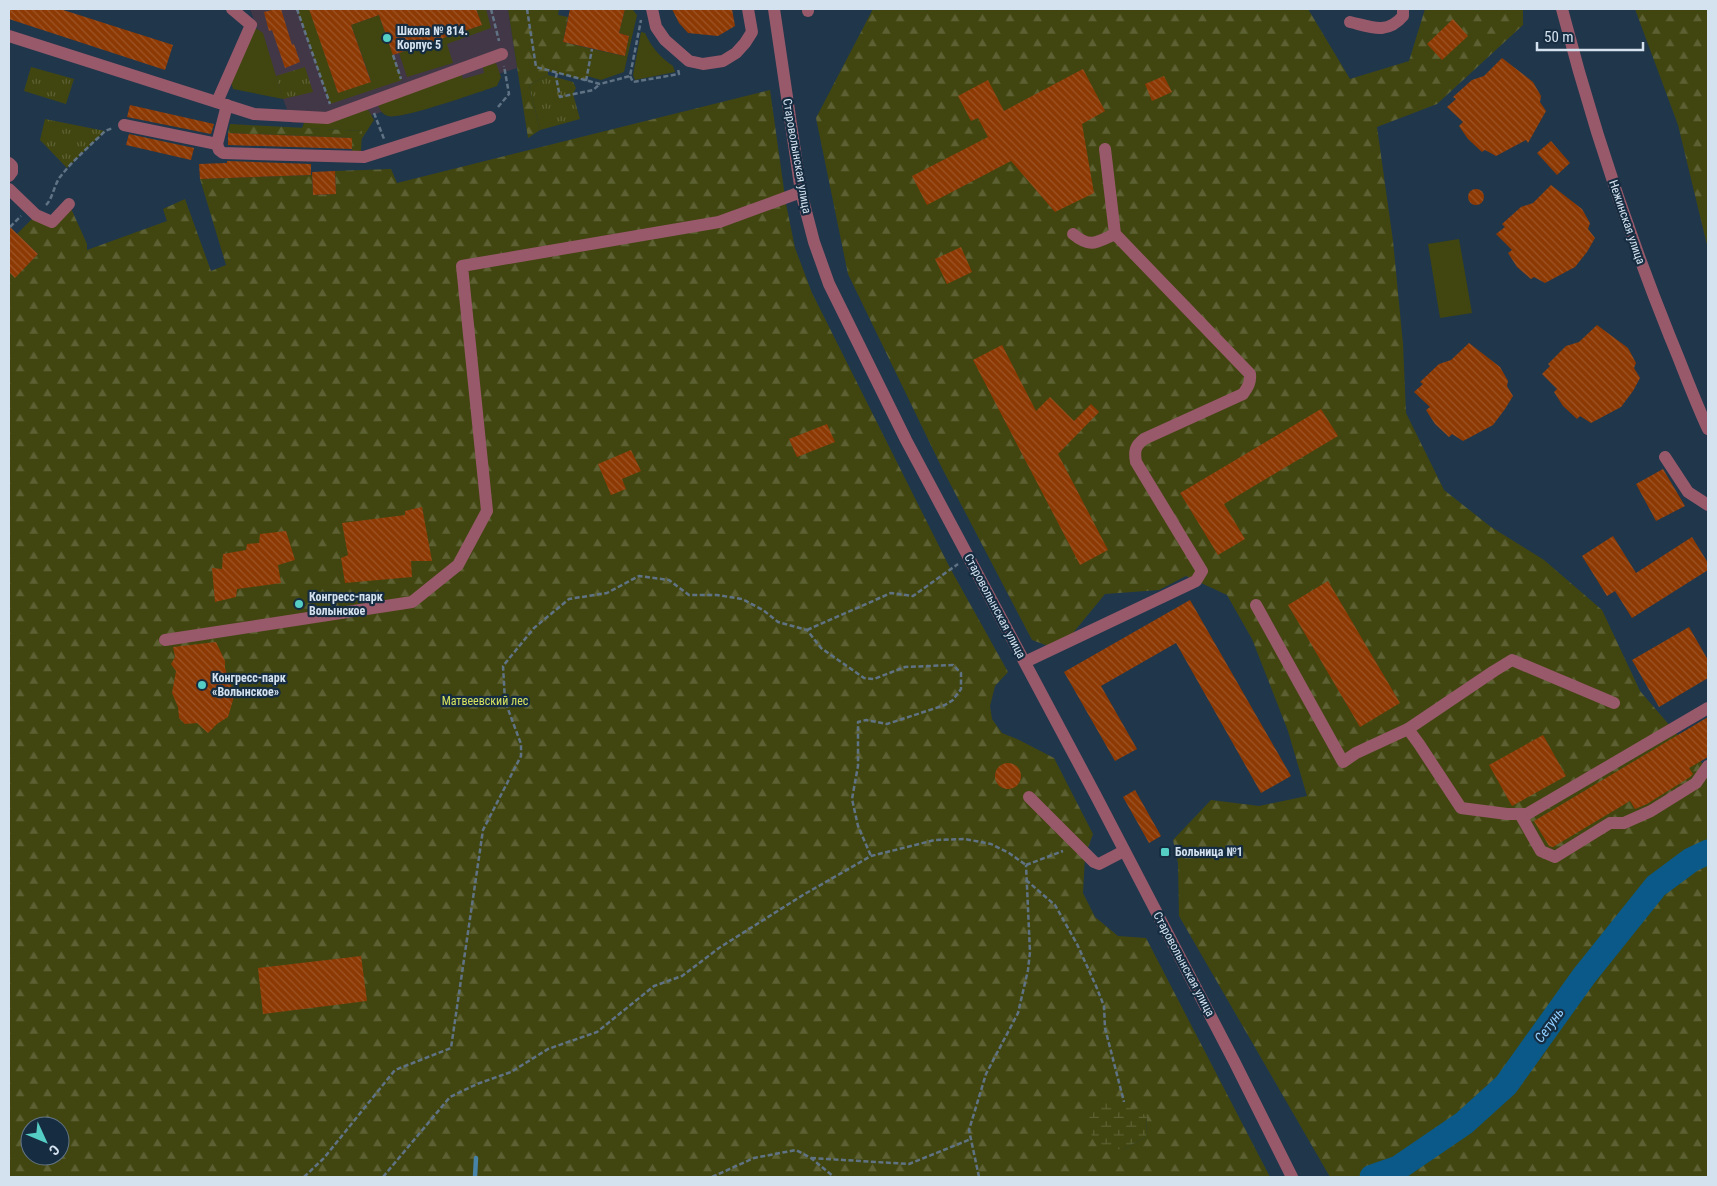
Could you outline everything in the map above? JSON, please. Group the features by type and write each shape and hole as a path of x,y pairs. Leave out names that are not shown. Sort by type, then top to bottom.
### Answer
{"street":[{"path":"232,9 251,25 222,104 217,144 222,154 364,157 490,117"},
{"path":"647,11 664,40 689,60 702,64 723,61 736,53 745,44 752,32 748,9"},
{"name":"Староволынская улица","path":"774,9 801,192 814,242 829,284 906,440 1025,662 1234,1061 1292,1177"},
{"path":"1350,22 1383,29 1391,27 1403,16 1403,9"},
{"name":"Нежинская улица","path":"1562,9 1602,149 1643,268 1708,429"},
{"path":"9,36 254,114 327,118 502,54"},
{"path":"124,124 217,144"},
{"path":"1025,662 1196,581 1200,577 1202,572 1136,462 1134,452 1144,439 1243,394 1249,385 1250,374 1115,234 1105,149"},
{"path":"9,163 12,166 12,172 9,176"},
{"path":"9,189 36,214 52,222 69,204"},
{"path":"165,640 412,602 458,565 487,511 462,266 719,222 801,192"},
{"path":"1073,234 1083,242 1091,243 1098,242 1115,234"},
{"path":"1664,457 1688,492 1708,505"},
{"path":"1256,605 1343,762 1408,729 1512,660 1614,703"},
{"path":"1408,729 1420,744 1461,808 1527,814 1708,708"},
{"path":"1520,814 1541,851 1555,857 1610,823 1624,823 1651,811 1696,782 1708,766"},
{"path":"1029,797 1094,862 1099,864 1124,851"}],"path":[{"path":"297,9 334,116"},
{"path":"490,117 509,94 492,9"},
{"path":"527,9 536,68 600,84"},
{"path":"647,11 630,76 633,82 678,74 677,65"},
{"path":"586,81 592,49"},
{"path":"393,56 405,90"},
{"path":"557,73 556,77 560,96 593,90 600,84 630,76"},
{"path":"370,102 388,149"},
{"path":"36,214 48,202 54,187 67,168 105,131 124,124"},
{"path":"807,630 891,593 913,596 959,562"},
{"path":"304,1177 324,1158 395,1070 452,1048 483,830 521,756 521,744 505,701 503,666 534,628 569,599 606,593 639,576 669,580 689,595 718,595 742,599 763,610 778,622 807,630 821,648 864,678 874,679 906,667 953,665 961,673 961,689 945,705 887,724 866,720 858,722 858,766 852,799 858,826 871,856"},
{"path":"383,1177 450,1097 476,1084 511,1072 548,1049 597,1032 654,986 682,976 727,943 871,856 935,840 965,839 990,844 1009,853 1026,865"},
{"path":"1026,865 1076,846"},
{"path":"979,1177 969,1130 986,1074 1018,1013 1028,970 1030,952 1026,865"},
{"path":"1026,880 1055,905 1077,944 1096,986 1104,1006 1105,1028 1124,1102"},
{"path":"811,1158 909,1164 970,1139"},
{"path":"712,1177 754,1158 796,1150 811,1158 834,1177"}],"shaded area":[{"name":"Школа № 814. Корпус 5","path":"250,9 508,9 517,68 360,119 292,123"}],"green space":[{"path":"297,9 310,9 338,93 371,81 351,25 379,15 402,80 330,104"},
{"path":"476,9 486,9 491,28 447,44 453,63 407,77 399,53 482,25"},
{"path":"508,9 559,9 558,15 568,17 563,42 592,49 586,81 548,71 548,75 529,85 540,130 528,138"},
{"path":"625,9 634,9 637,15 624,72 601,80 587,76 592,49 625,56 629,36 619,33"},
{"path":"873,9 1308,9 1350,79 1409,61 1425,9 1523,9 1523,25 1437,104 1377,127 1393,241 1403,344 1406,413 1444,490 1491,527 1544,560 1602,610 1640,691 1708,770 1708,1177 1330,1177 1179,916 1178,863 1173,840 1211,800 1259,806 1307,796 1288,731 1252,639 1227,595 1186,576 1159,590 1105,594 1059,650 1032,640 942,468 848,274 816,118"},
{"path":"1635,9 1708,9 1708,249 1678,125"},
{"path":"251,25 263,33 283,99 233,89 229,75"},
{"path":"641,32 645,33 653,47 660,56 673,66 675,72 635,80 633,75"},
{"path":"496,63 501,77 497,86 441,105 396,116 384,114 378,105 461,73 463,79 484,73 483,67"},
{"path":"31,67 74,79 66,104 24,91"},
{"path":"305,67 313,92 283,99 276,76"},
{"path":"548,75 573,82 576,88 573,94 580,119 540,130 529,85"},
{"name":"Матвеевский лес","path":"770,90 786,204 795,248 812,293 950,568 1008,672 995,686 990,706 992,719 1002,733 1054,758 1093,834 1085,856 1083,893 1095,917 1118,936 1146,938 1270,1177 9,1177 9,272 15,277 38,254 17,234 36,215 52,221 69,204 87,244 87,250 167,221 163,209 185,199 211,271 226,265 200,179 312,175 313,195 336,194 335,171 391,169 397,183","holes":["1147,1116 1146,1137 1122,1150"]},
{"path":"361,106 369,111 374,120 361,140 362,131 302,128 306,117"},
{"path":"45,119 105,131 67,168 40,140"},
{"path":"230,124 362,131 361,151 352,151 352,138 228,133"},
{"path":"1459,239 1472,313 1440,318 1428,244"},
{"path":"1107,1100 1130,1107 1147,1116 1146,1137 1122,1150 1095,1143 1086,1122 1097,1107"}],"building":[{"path":"9,9 60,9 173,45 165,70 9,19"},
{"path":"281,9 292,45 294,44 300,62 285,68 272,30 269,31 264,12"},
{"path":"309,9 476,9 482,25 393,55 379,15 351,25 371,82 338,93"},
{"path":"570,9 625,9 619,33 629,36 625,56 563,42"},
{"path":"672,9 732,9 735,26 718,36 688,33 679,23"},
{"path":"1453,19 1468,36 1442,60 1427,44"},
{"path":"1502,58 1533,82 1541,96 1540,102 1546,111 1528,143 1526,140 1496,156 1485,150 1482,152 1468,139 1459,126 1463,122 1447,107 1456,99 1453,97 1472,80 1484,76"},
{"path":"1083,69 1105,111 1082,124 1094,193 1055,212 1011,161 927,205 912,176 988,137 978,118 971,121 958,96 988,80 1004,111"},
{"path":"1164,76 1172,92 1152,101 1145,84"},
{"path":"130,105 214,124 211,134 127,117"},
{"path":"228,133 352,138 352,149 228,145"},
{"path":"129,134 194,148 191,160 126,145"},
{"path":"1551,141 1570,163 1557,175 1537,153"},
{"path":"227,161 311,164 311,175 200,179 199,164 227,163"},
{"path":"335,171 336,194 313,195 312,172"},
{"path":"1551,185 1582,209 1590,223 1588,229 1595,238 1575,267 1545,283 1534,277 1531,279 1517,267 1508,253 1512,250 1496,234 1505,227 1502,224 1521,207 1533,203"},
{"path":"1473,189 1479,189 1484,194 1482,203 1473,205 1468,200 1468,194"},
{"path":"9,226 38,254 15,278 9,272"},
{"path":"961,247 972,272 947,284 935,259"},
{"path":"1597,325 1628,348 1636,363 1634,368 1640,378 1621,407 1591,423 1580,416 1577,419 1563,406 1554,392 1557,389 1542,374 1550,366 1548,364 1566,346 1579,342"},
{"path":"1469,343 1500,367 1508,381 1507,386 1513,396 1493,425 1463,441 1452,434 1449,437 1435,424 1426,410 1430,407 1414,392 1423,384 1420,382 1439,364 1451,360"},
{"path":"1002,345 1036,411 1050,397 1074,421 1091,404 1099,412 1058,454 1108,550 1080,565 973,360"},
{"path":"1321,409 1338,436 1224,504 1245,539 1218,555 1180,493"},
{"path":"827,424 835,442 797,457 789,439"},
{"path":"631,450 641,471 622,479 626,489 611,495 598,464"},
{"path":"1663,469 1685,506 1656,521 1636,484"},
{"path":"422,507 432,561 411,561 412,577 345,583 341,558 348,555 342,523 405,515 405,511"},
{"path":"286,531 295,560 278,565 281,583 237,589 236,597 215,602 212,568 222,569 223,554 246,550 247,544 259,543 260,534"},
{"path":"1613,536 1636,573 1692,537 1708,563 1708,570 1632,618 1615,591 1607,596 1582,556"},
{"path":"1328,581 1400,703 1360,727 1288,605"},
{"path":"1190,600 1291,776 1261,793 1176,643 1101,686 1137,749 1115,761 1064,672"},
{"path":"1689,627 1708,660 1708,678 1659,707 1632,660"},
{"name":"Конгресс-парк «Волынское»","path":"216,642 225,661 225,668 233,690 233,700 228,717 208,733 197,723 185,724 179,718 178,707 172,693 176,671 171,664 175,657 173,647"},
{"path":"1708,717 1708,757 1689,768 1693,774 1690,777 1647,804 1635,809 1630,801 1553,847 1549,846 1534,821"},
{"path":"1543,735 1566,776 1512,806 1489,765"},
{"path":"1008,763 1017,767 1021,776 1017,785 1008,789 999,785 995,776 999,767"},
{"path":"1135,790 1161,836 1149,843 1123,797"},
{"path":"361,956 367,1001 263,1014 258,968"}],"waterway":[{"name":"Сетунь","path":"1372,1177 1398,1168 1464,1123 1506,1085 1584,976 1656,886 1691,860 1708,852"},
{"path":"475,1177 476,1158"}],"place":[{"name":"Школа № 814. Корпус 5","path":"387,38"},
{"name":"Конгресс-парк Волынское","path":"299,604"},
{"name":"Конгресс-парк «Волынское»","path":"202,685"},
{"name":"Больница №1","path":"1165,852"}]}
